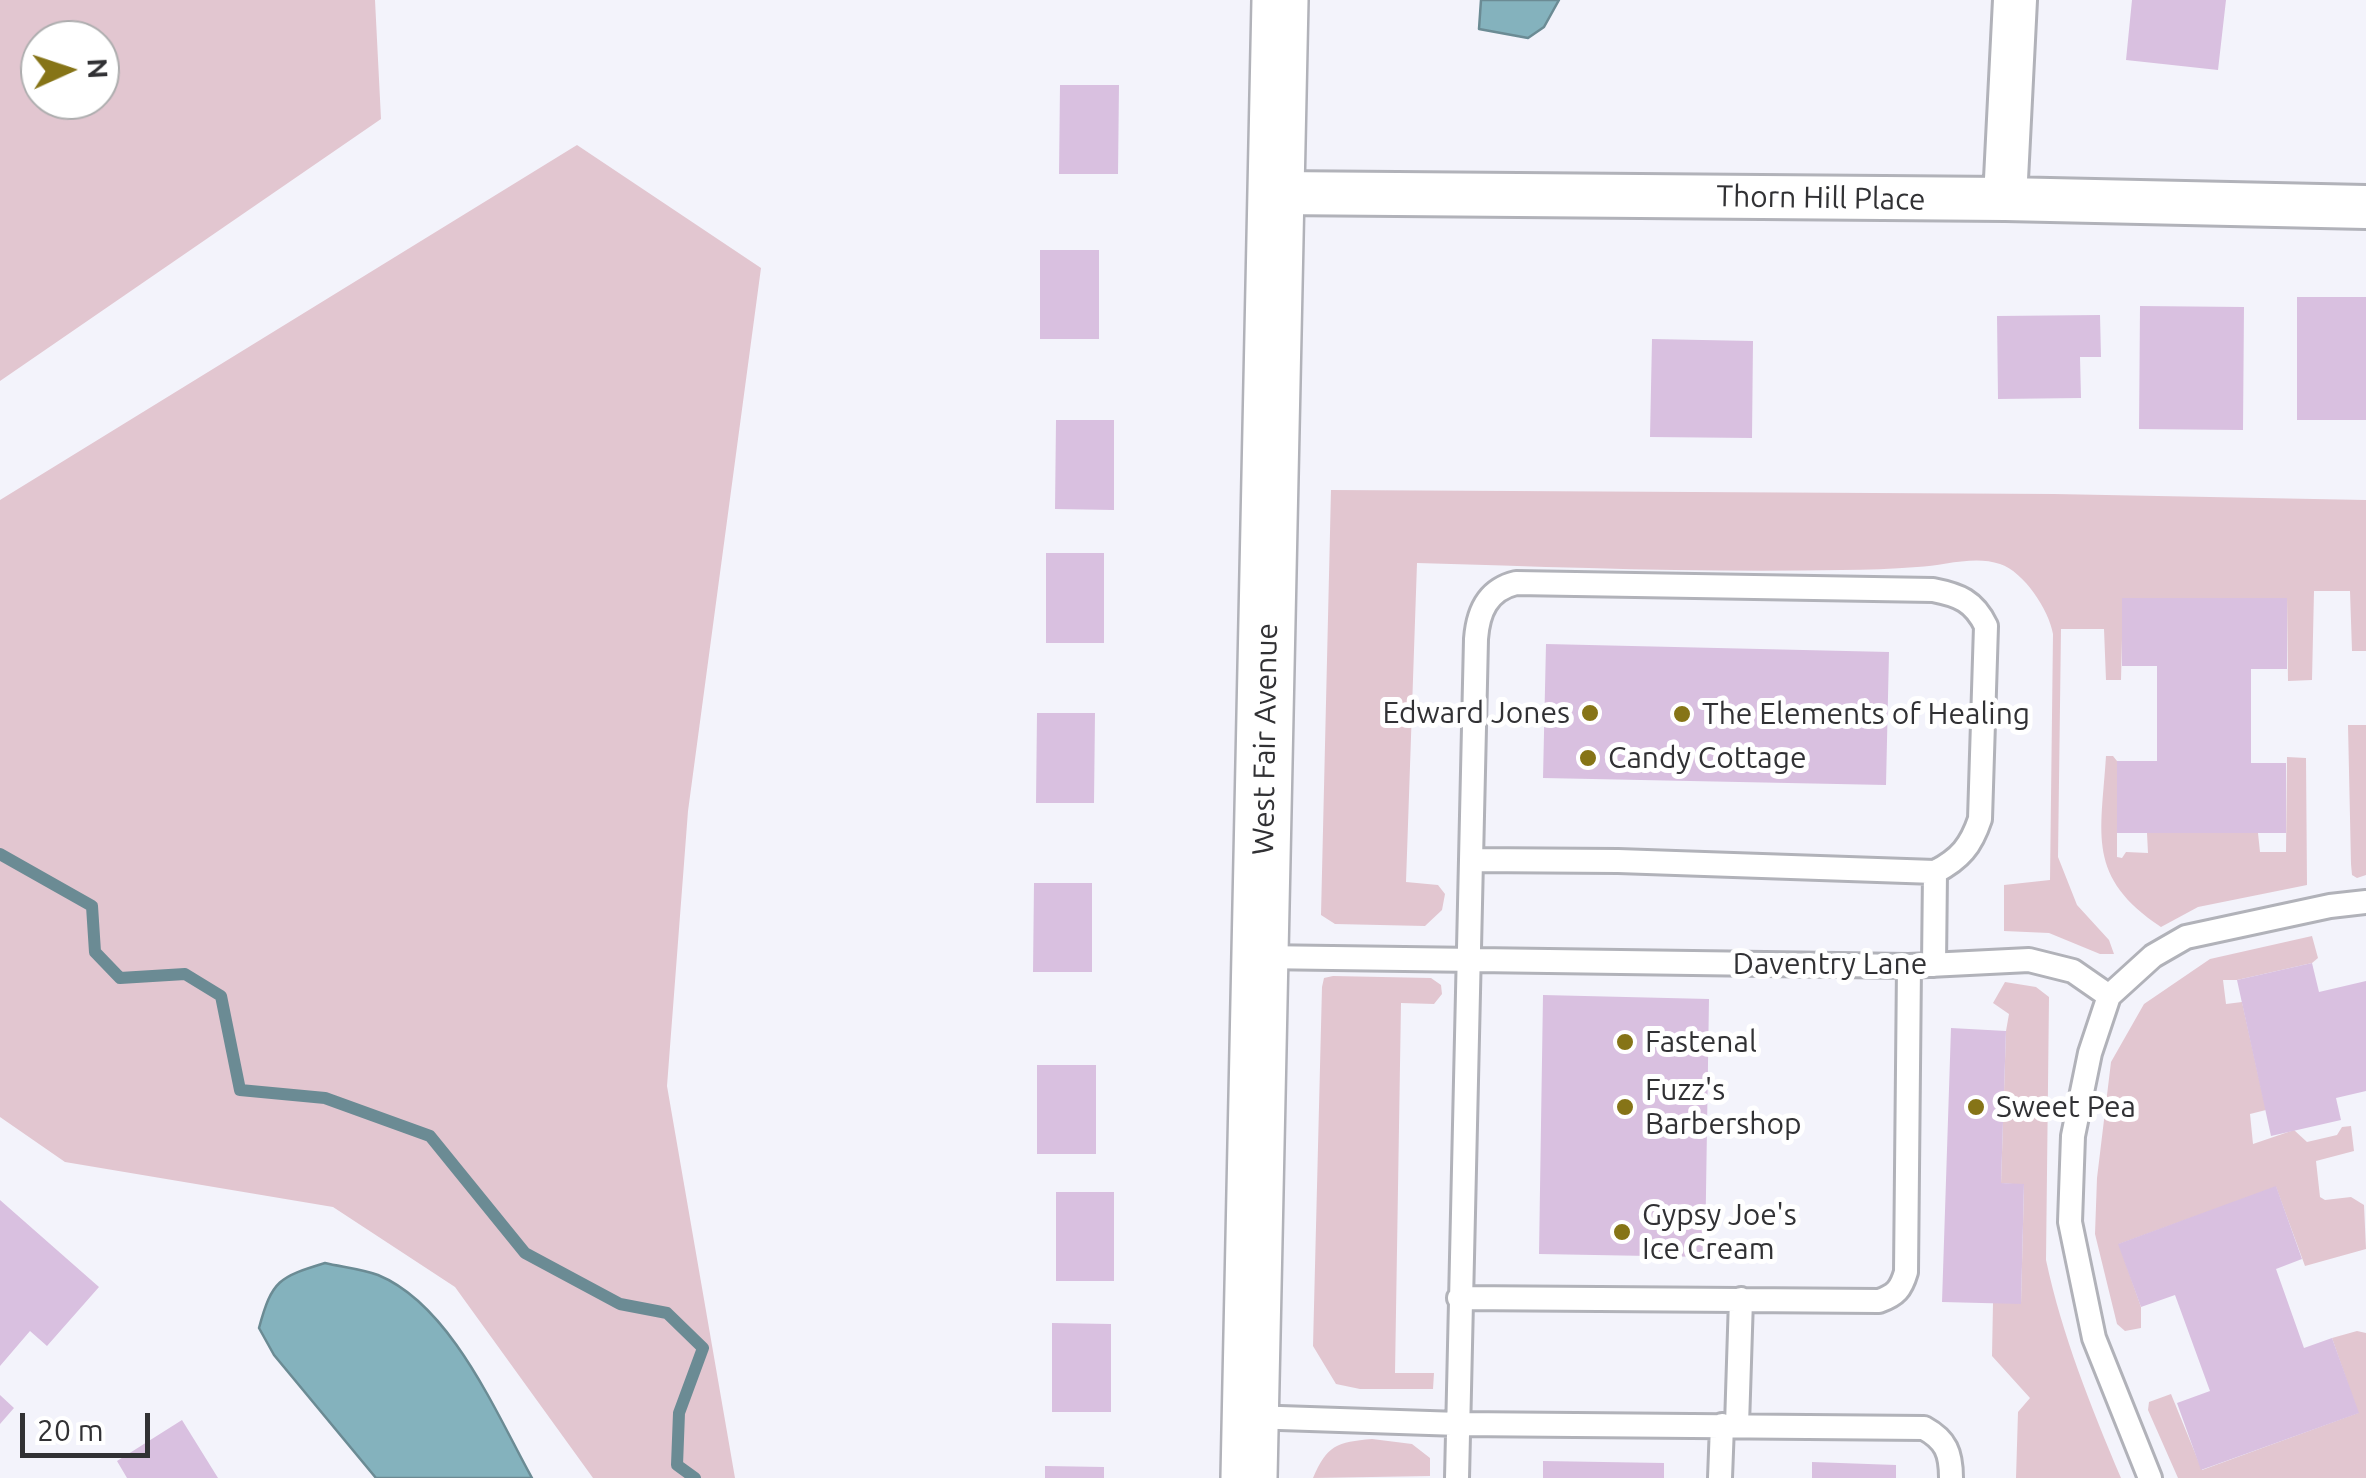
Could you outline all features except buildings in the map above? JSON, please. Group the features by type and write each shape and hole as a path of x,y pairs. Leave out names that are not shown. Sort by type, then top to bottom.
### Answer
{"street":[{"name":"West Fair Avenue","path":"1249,1478 1280,0"},
{"path":"2005,199 2015,0"},
{"name":"Thorn Hill Place","path":"1276,193 2366,206"}],"lane":[{"path":"1458,1478 1459,1298 1468,961 1478,616 1502,586 1516,583 1933,590 1960,595 1978,609 1986,626 1980,819 1974,838 1958,860 1936,872 1471,860"},
{"path":"1934,965 1936,872"},
{"path":"2150,1478 2094,1338 2070,1222 2073,1136 2090,1053 2109,996 2153,956 2186,937 2366,902"},
{"name":"Daventry Lane","path":"1260,957 1909,966 2029,960 2073,971 2109,996"},
{"path":"1459,1298 1879,1300 1892,1296 1901,1288 1906,1272 1909,966"},
{"path":"1720,1478 1730,1425 1741,1300"},
{"path":"1250,1417 1459,1424 1924,1428 1940,1437 1948,1448 1951,1478"}],"shaded area":[{"path":"0,0 375,0 381,119 0,381"},
{"path":"577,145 761,268 688,811 667,1086 735,1478 593,1478 455,1287 333,1207 65,1162 0,1117 0,500"},
{"path":"1331,490 2366,500 2366,651 2352,651 2350,591 2314,591 2312,680 2288,681 2287,598 2123,599 2121,680 2106,680 2104,629 2061,629 2058,857 2077,905 2109,940 2114,954 2100,954 2049,933 2004,931 2004,885 2050,880 2053,634 2034,593 2009,568 1980,561 1889,569 1788,571 1417,563 1406,882 1438,885 1445,894 1442,910 1425,926 1335,924 1321,915"},
{"path":"2348,725 2366,725 2366,875 2357,878 2352,875 2351,864"},
{"path":"2106,756 2117,761 2117,857 2122,858 2126,852 2148,853 2147,833 2258,833 2260,852 2286,852 2287,757 2306,758 2307,885 2198,907 2161,927 2137,909 2109,872 2101,832"},
{"path":"2312,936 2318,958 2312,963 2223,980 2226,1004 2242,1002 2266,1110 2250,1114 2253,1144 2294,1130 2307,1142 2337,1135 2342,1127 2351,1126 2354,1151 2316,1161 2320,1197 2351,1197 2364,1205 2366,1249 2305,1266 2276,1187 2119,1244 2141,1307 2141,1328 2125,1331 2117,1324 2095,1234 2097,1178 2111,1062 2144,1004 2210,959"},
{"path":"1324,978 1431,978 1441,985 1442,994 1434,1004 1401,1003 1395,1373 1434,1373 1433,1389 1360,1389 1336,1384 1313,1346 1322,987"},
{"path":"2005,982 2036,987 2049,997 2046,1260 2069,1343 2121,1478 2016,1478 2018,1412 2030,1398 1992,1356 1993,1303 2021,1303 2024,1185 2001,1183 2009,1014 1993,1003"},
{"path":"2357,1331 2366,1333 2366,1478 2178,1478 2148,1410 2149,1402 2171,1394 2202,1470 2358,1413 2332,1338"},
{"path":"1372,1439 1412,1444 1430,1458 1430,1476 1313,1478 1323,1458 1335,1447"}],"water":[{"path":"1481,0 1559,0 1544,27 1528,38 1479,29"},
{"path":"325,1263 378,1275 428,1310 469,1363 532,1478 376,1478 274,1355 259,1328 268,1300 280,1283 297,1272"}],"waterway":[{"path":"0,854 92,906 95,952 120,978 185,974 221,996 240,1090 325,1098 430,1136 525,1253 620,1304 667,1313 703,1348 679,1413 677,1465 695,1478"}],"place":[{"name":"Edward Jones","path":"1590,713"},
{"name":"The Elements of Healing","path":"1682,714"},
{"name":"Candy Cottage","path":"1588,758"},
{"name":"Fastenal","path":"1625,1042"},
{"name":"Fuzz's Barbershop","path":"1625,1107"},
{"name":"Sweet Pea","path":"1976,1107"},
{"name":"Gypsy Joe's Ice Cream","path":"1622,1232"}]}
